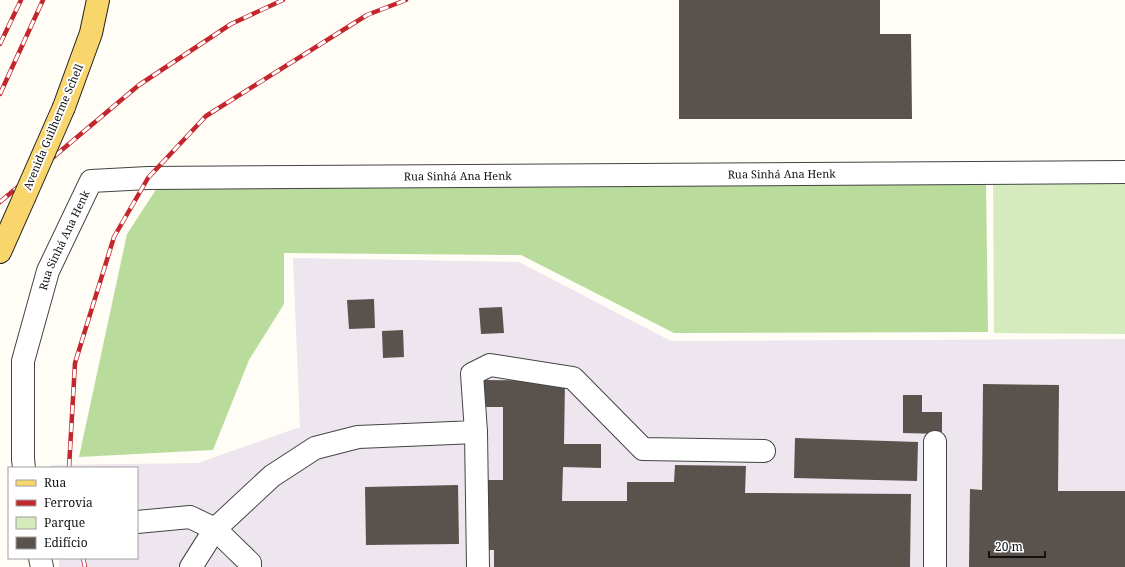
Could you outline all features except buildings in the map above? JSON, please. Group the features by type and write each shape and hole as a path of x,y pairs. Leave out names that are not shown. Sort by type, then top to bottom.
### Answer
{"main road":[{"name":"Avenida Guilherme Schell","path":"0,252 64,107 91,33 98,0"}],"street":[{"name":"Rua Sinhá Ana Henk","path":"24,467 23,361 48,271 91,181 148,178 1125,172"},
{"path":"478,567 476,432 472,374 490,365 573,378 643,449 764,451"},
{"path":"197,562 215,528 272,476 315,448 358,437 476,432"},
{"path":"935,442 935,567"},
{"path":"138,522 190,517 215,528 250,564 250,567"}],"shaded area":[{"path":"293,258 519,262 671,341 1125,339 1125,567 59,567 59,559 138,559 138,467 51,467 51,465 198,463 300,427"}],"green space":[{"path":"993,178 1125,178 1125,334 994,333"},
{"path":"986,181 988,332 674,333 521,255 284,253 284,304 249,360 213,450 79,457 127,234 157,188"}],"railway":[{"path":"0,44 21,0"},
{"path":"0,94 43,0"},
{"path":"0,202 139,85 231,24 283,0"},
{"path":"69,467 75,363 114,237 148,178 206,116 367,15 406,0"},
{"path":"83,559 85,567"}]}
